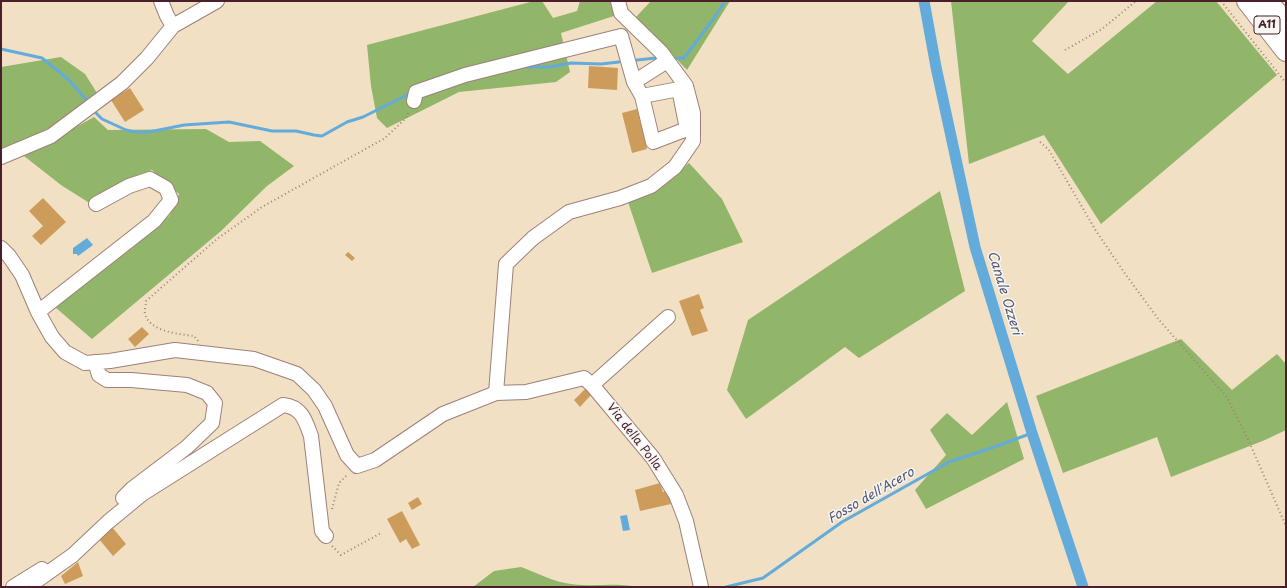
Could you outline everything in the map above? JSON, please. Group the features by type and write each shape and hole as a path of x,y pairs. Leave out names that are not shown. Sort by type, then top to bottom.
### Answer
{"highway":[{"name":"A11","path":"1247,1 1286,50"},
{"name":"A11","path":"1267,1 1286,23"}],"street":[{"path":"161,1 173,26"},
{"path":"1,157 51,136 122,83 147,58 173,26 183,19 218,1"},
{"path":"496,393 506,264 533,238 569,212 620,198 651,186 674,167 693,141 692,113 686,86 661,52 621,13 618,1"},
{"path":"414,101 416,92 465,75 621,36 634,82 642,96"},
{"path":"634,82 667,61"},
{"path":"38,312 154,221 171,200 166,188 150,179 129,186 96,204"},
{"path":"1,248 9,256 22,276 38,312 52,337 65,352 85,363 175,350 254,359 297,374 314,390 325,406 347,455 356,466 375,460 443,414 496,393 526,392 584,378 592,385 668,317"},
{"path":"13,587 47,566 77,542 134,488 187,447 212,423 215,403 207,393 187,385 131,380 107,380 99,375 95,362"},
{"name":"Via della Polla","path":"592,385 653,458 676,495 686,521 701,587"},
{"path":"36,582 73,555 108,522 142,494 283,405 291,406 300,411 311,436 322,531 326,536"}],"path":[{"path":"1066,50 1102,29 1136,1"},
{"path":"1221,1 1286,83"},
{"path":"206,354 194,336 166,332 151,324 145,314 146,301 217,239 262,206 385,138 406,118 414,101"},
{"path":"1040,142 1049,150 1096,230 1130,282 1159,320 1226,396 1247,437 1286,526"},
{"path":"330,515 339,483 356,466"},
{"path":"326,536 326,540 341,555 382,533"}],"green space":[{"path":"534,1 542,1 553,18 577,11 580,1 611,1 614,16 561,33 570,72 556,82 459,92 387,128 377,118 371,86 367,45"},
{"path":"651,1 730,1 687,70 636,17"},
{"path":"951,1 1069,1 1032,41 1068,74 1157,1 1216,1 1277,75 1101,224 1044,135 969,164"},
{"path":"61,57 85,74 97,93 65,120 1,152 1,67"},
{"path":"94,117 108,130 206,129 229,142 260,141 294,166 267,186 221,231 92,339 55,307 169,216 179,194 152,170 122,181 91,204 61,185 24,156"},
{"path":"689,163 722,199 743,242 652,273 628,202 664,185"},
{"path":"940,191 965,291 859,358 845,347 746,419 727,390 748,320"},
{"path":"1181,339 1232,390 1277,354 1286,364 1286,430 1265,440 1171,477 1157,437 1063,473 1036,396"},
{"path":"1007,402 1024,459 926,509 915,490 946,455 930,430 947,413 972,435"},
{"path":"521,567 559,582 583,585 619,585 637,587 473,587 494,571"}],"water":[{"path":"87,238 93,245 78,256 77,254 73,254 73,248"},
{"path":"627,515 630,530 623,531 620,516"}],"building":[{"path":"589,66 618,68 617,90 588,88"},
{"path":"130,88 144,110 125,122 111,100"},
{"path":"637,109 647,149 632,153 622,113"},
{"path":"43,198 66,222 41,245 32,236 43,226 29,211"},
{"path":"348,252 355,258 352,261 345,255"},
{"path":"699,294 704,308 700,310 708,331 692,336 679,301"},
{"path":"142,327 149,334 135,347 128,339"},
{"path":"585,389 591,395 580,407 574,400"},
{"path":"660,483 663,492 668,491 671,504 640,511 635,490"},
{"path":"418,497 422,504 412,510 408,503"},
{"path":"402,511 420,545 412,549 406,539 400,543 387,519"},
{"path":"112,527 126,544 113,556 99,539"},
{"path":"78,562 83,576 65,584 61,576"}],"waterway":[{"path":"676,58 684,58 725,1"},
{"name":"Canale Ozzeri","path":"924,1 936,67 975,247 1032,433 1083,587"},
{"path":"1,49 42,58 69,80 89,103"},
{"path":"637,60 656,58"},
{"path":"525,67 550,67 571,63 601,64 619,62"},
{"path":"94,111 102,119 126,130 135,132 149,132 184,125 229,122 272,131 296,131 322,136 347,122 363,117 407,95"},
{"name":"Fosso dell'Acero","path":"726,587 763,578 842,522 949,462 1032,433"}]}
